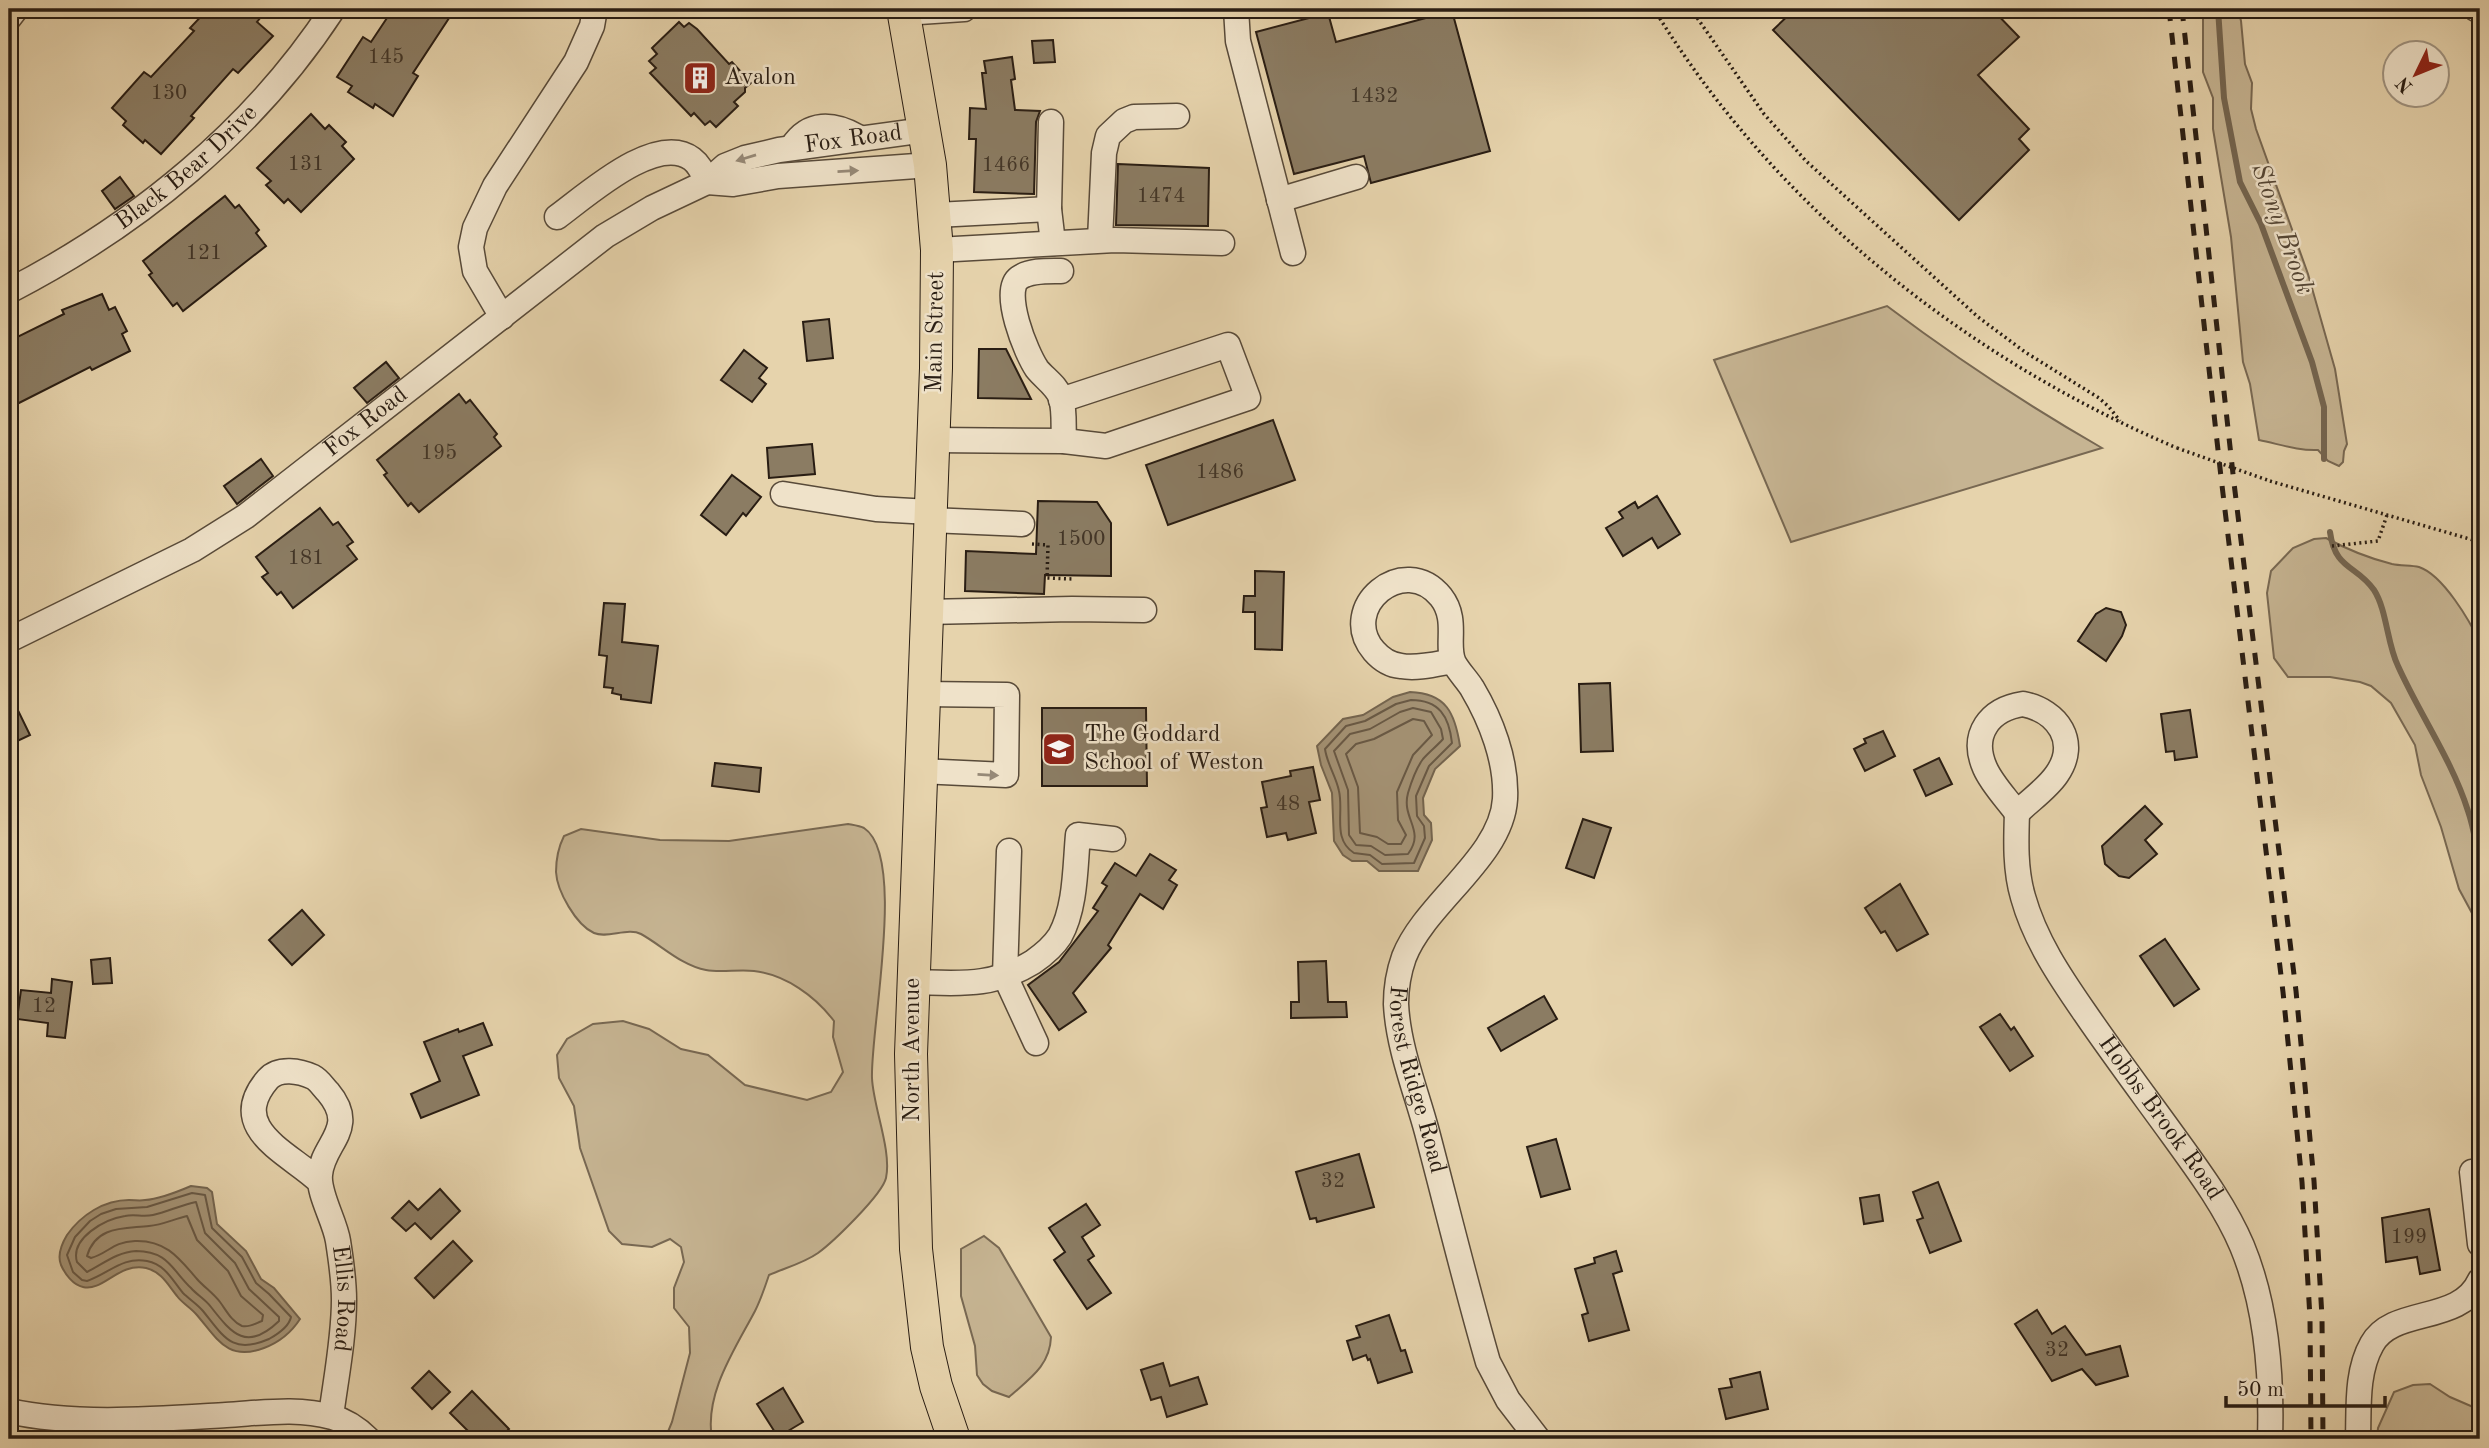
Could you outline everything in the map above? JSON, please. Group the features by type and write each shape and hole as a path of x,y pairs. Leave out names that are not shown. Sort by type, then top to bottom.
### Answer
{"main road":[{"name":"Main Street","path":"903,11 925,130 936,215 933,440 925,657"},
{"name":"North Avenue","path":"925,657 912,982 911,1082 918,1275 932,1367 954,1439"}],"street":[{"path":"9,18 16,9"},
{"name":"Black Bear Drive","path":"9,291 37,277 112,230 211,152 271,90 333,9"},
{"path":"502,317 475,271 471,247 475,228 495,186 576,62 592,26 594,9"},
{"path":"903,11 950,9"},
{"path":"1236,9 1238,41 1293,253"},
{"path":"1100,240 1104,153 1108,136 1124,121 1134,117 1178,116"},
{"path":"1051,122 1049,209 1053,243"},
{"name":"Fox Road","path":"9,640 163,565 225,531 311,468 618,227 707,182 734,162 792,148 925,130"},
{"path":"792,148 790,161 800,174"},
{"path":"557,217 631,164 657,155 674,153 689,157 707,182"},
{"name":"Fox Road","path":"707,182 733,184 800,174 930,165"},
{"path":"1279,200 1356,177"},
{"path":"936,215 1049,209"},
{"path":"937,250 1100,240 1222,243"},
{"path":"1062,271 1034,272 1021,276 1014,283 1012,296 1030,357 1062,400 1064,441"},
{"path":"933,440 1064,441 1106,446 1248,398 1228,345 1062,400"},
{"path":"783,494 930,516 1021,524"},
{"path":"926,612 1072,608 1144,610"},
{"name":"Forest Ridge Road","path":"1453,661 1474,692 1496,744 1503,771 1504,808 1490,840 1425,921 1409,947 1399,973 1397,1011 1488,1362 1507,1400 1538,1439"},
{"path":"920,771 1006,775 1007,695 923,694"},
{"name":"Hobbs Brook Road","path":"2017,813 2019,880 2042,945 2079,1005 2205,1181 2242,1246 2262,1313 2269,1366 2270,1439"},
{"path":"912,982 971,983 1005,976 1040,957 1060,936 1070,904 1078,835 1113,839"},
{"path":"1009,851 1005,976 1036,1043"},
{"path":"2472,1172 2480,1244"},
{"name":"Ellis Road","path":"320,1182 338,1237 344,1298 331,1416"},
{"path":"2358,1439 2363,1369 2367,1354 2378,1335 2397,1324 2455,1306 2468,1297 2480,1280"},
{"path":"9,1411 29,1416 124,1420 290,1411 331,1416 348,1422 368,1439"}],"path":[{"path":"1654,9 1706,84 1761,151 1815,210 1875,264 1990,350 2058,391 2177,448 2270,481 2480,542"},
{"path":"1691,9 1755,103 1806,161 1978,317 2025,352 2099,398 2121,423"},
{"path":"2332,546 2378,541 2387,515"},
{"path":"1021,524 1021,544 1048,545 1047,578 1073,579"}],"shaded area":[{"path":"2203,9 2238,9 2245,64 2252,83 2251,109 2256,129 2308,274 2335,369 2347,444 2343,462 2339,466 2328,461 2318,450 2259,440 2250,384 2243,362 2231,237 2213,129 2213,98 2203,72"},
{"path":"1887,306 1992,380 2102,448 1791,542 1714,360"},
{"path":"2326,538 2375,559 2395,565 2419,567 2428,572 2455,600 2480,643 2480,928 2459,889 2441,827 2421,775 2415,745 2391,703 2371,686 2360,682 2330,677 2288,677 2274,658 2267,593 2271,571 2293,548 2314,539"},
{"path":"848,824 864,828 877,845 883,872 883,946 872,1078 886,1155 886,1178 867,1206 818,1253 769,1275 717,1389 711,1422 712,1439 665,1439 690,1353 689,1327 674,1308 674,1288 684,1262 681,1247 670,1239 652,1247 622,1244 609,1231 580,1148 574,1106 559,1078 557,1055 567,1039 593,1024 623,1021 649,1029 681,1049 708,1055 745,1085 807,1100 831,1092 843,1072 833,1037 834,1021 809,995 777,977 754,971 697,968 636,932 605,935 587,929 569,907 557,880 559,849 564,836 581,829 660,840 729,841"},
{"path":"984,1236 999,1248 1051,1337 1043,1364 1009,1397 992,1391 977,1375 975,1346 961,1296 961,1249"},
{"path":"2430,1384 2450,1397 2480,1410 2480,1439 2377,1439 2378,1428 2394,1392 2413,1385"}],"water":[{"path":"1410,692 1432,696 1447,707 1455,724 1460,746 1435,769 1423,798 1424,815 1431,823 1432,840 1418,871 1379,871 1367,861 1352,861 1343,855 1334,841 1332,793 1317,746 1343,719 1363,715 1393,697"},
{"path":"191,1186 207,1188 212,1192 217,1224 246,1251 261,1279 274,1288 300,1319 289,1333 275,1343 251,1352 232,1350 217,1339 164,1279 152,1270 136,1267 97,1285 83,1287 70,1279 63,1268 60,1261 61,1246 79,1221 94,1210 120,1201 157,1198"}],"building":[{"path":"208,9 251,9 261,17 257,22 273,36 238,73 233,69 161,154 145,140 143,143 123,125 126,121 112,108 144,72 151,77 194,31 190,28"},
{"path":"393,9 455,9 413,73 418,76 393,116 375,104 373,108 348,92 352,86 337,77 363,37 371,42"},
{"path":"1795,9 1992,9 2019,37 1978,75 2029,129 2019,139 2029,150 1959,220 1773,30"},
{"path":"1452,11 1490,151 1371,183 1364,156 1294,174 1256,32 1328,13 1336,42"},
{"name":"Avalon","path":"679,22 684,27 689,23 697,29 729,64 732,62 751,83 734,102 738,106 716,127 710,121 705,125 694,113 691,116 650,73 656,68 649,61 657,54 652,48"},
{"path":"1053,40 1055,62 1034,63 1032,41"},
{"path":"1012,57 1015,79 1011,80 1015,110 1040,111 1036,122 1034,194 974,192 976,139 969,139 970,108 986,109 982,73 986,73 984,61"},
{"path":"311,114 325,129 329,125 346,142 342,146 354,159 301,212 288,199 284,203 266,185 271,181 257,168"},
{"path":"1118,164 1209,168 1208,226 1116,225"},
{"path":"120,177 134,196 115,209 102,191"},
{"path":"225,196 235,208 239,205 259,230 256,233 266,246 183,311 177,303 173,306 149,275 152,273 143,261"},
{"path":"102,294 109,310 115,307 127,331 122,334 130,351 92,370 90,367 9,408 9,341 64,314 62,310"},
{"path":"829,319 833,358 807,361 803,322"},
{"path":"979,349 1006,349 1031,399 978,398"},
{"path":"744,350 767,368 759,378 766,384 752,402 721,380"},
{"path":"386,362 399,378 367,403 354,388"},
{"path":"459,394 466,403 470,400 497,434 494,437 501,446 419,512 411,503 408,506 384,475 387,473 377,460"},
{"path":"1273,420 1295,480 1168,525 1146,465"},
{"path":"812,444 815,474 769,478 767,448"},
{"path":"261,459 273,476 237,504 224,486"},
{"path":"732,475 761,497 746,516 743,513 726,535 701,515"},
{"path":"1657,496 1680,534 1658,548 1652,538 1623,556 1606,528 1623,518 1619,512 1635,502 1638,508"},
{"path":"1038,501 1097,502 1111,523 1111,576 1045,575 1044,594 965,591 966,551 1036,554"},
{"path":"320,508 333,525 338,522 353,542 347,546 357,559 293,608 281,592 277,595 262,577 268,573 256,557"},
{"path":"1255,571 1284,572 1282,650 1255,649 1255,612 1243,612 1244,596 1255,596"},
{"path":"604,603 625,604 622,642 658,646 651,703 621,699 621,695 612,693 613,688 604,687 607,656 599,655"},
{"path":"2106,608 2121,612 2126,625 2106,661 2078,641 2096,614"},
{"path":"1610,683 1613,751 1581,752 1579,684"},
{"path":"9,692 30,735 9,745"},
{"path":"1042,708 1146,708 1147,786 1042,786"},
{"path":"2190,710 2197,757 2175,760 2174,751 2166,752 2161,714"},
{"path":"1883,731 1895,756 1865,771 1854,749 1866,743 1864,739"},
{"path":"1939,758 1952,784 1926,796 1914,770"},
{"path":"715,763 761,768 759,792 712,786"},
{"path":"1313,767 1320,800 1309,802 1316,833 1288,840 1286,833 1267,837 1261,808 1267,807 1262,782 1291,776 1290,771"},
{"path":"2145,806 2162,824 2145,840 2157,854 2129,878 2119,876 2105,864 2102,846"},
{"path":"1583,819 1611,828 1594,878 1566,868"},
{"path":"1150,854 1176,870 1169,880 1177,885 1163,909 1140,894 1108,945 1111,948 1073,993 1086,1012 1059,1030 1028,985 1059,962 1098,911 1093,908 1107,886 1102,883 1115,863 1136,876"},
{"path":"1900,884 1928,934 1897,951 1885,931 1881,933 1865,908"},
{"path":"302,910 324,935 292,965 269,940"},
{"path":"2165,939 2199,989 2174,1006 2140,956"},
{"path":"110,958 112,983 93,984 91,960"},
{"path":"1326,961 1328,1002 1346,1002 1347,1017 1291,1018 1291,1002 1299,1002 1298,962"},
{"path":"52,979 72,982 65,1038 47,1036 48,1023 17,1019 21,990 51,993"},
{"path":"1544,996 1557,1019 1501,1051 1488,1028"},
{"path":"2000,1014 2011,1030 2014,1027 2033,1056 2010,1071 1980,1027"},
{"path":"483,1023 492,1045 463,1056 479,1095 421,1118 411,1094 440,1081 424,1042"},
{"path":"1556,1139 1570,1189 1541,1197 1527,1147"},
{"path":"1359,1154 1374,1207 1317,1222 1316,1218 1310,1219 1296,1172"},
{"path":"1938,1182 1961,1241 1930,1253 1917,1220 1923,1218 1913,1192"},
{"path":"440,1189 460,1211 431,1239 415,1223 406,1231 392,1218 409,1201 418,1210"},
{"path":"1879,1195 1883,1221 1864,1224 1860,1198"},
{"path":"1086,1204 1100,1225 1082,1237 1094,1256 1088,1260 1111,1293 1087,1309 1054,1260 1065,1252 1049,1228"},
{"path":"2429,1209 2440,1270 2420,1274 2417,1257 2386,1262 2382,1218"},
{"path":"453,1241 472,1261 434,1298 415,1278"},
{"path":"1616,1251 1622,1271 1613,1274 1629,1330 1589,1341 1582,1315 1588,1313 1575,1269 1595,1263 1594,1258"},
{"path":"2037,1310 2052,1334 2065,1326 2086,1355 2120,1346 2128,1376 2096,1385 2082,1369 2052,1381 2015,1324"},
{"path":"1389,1315 1401,1351 1405,1350 1412,1372 1378,1383 1370,1359 1368,1360 1366,1355 1353,1360 1347,1341 1360,1337 1356,1326"},
{"path":"1163,1363 1170,1386 1198,1377 1207,1404 1167,1417 1161,1397 1151,1400 1141,1370"},
{"path":"429,1371 450,1392 432,1409 412,1388"},
{"path":"1760,1372 1768,1409 1726,1419 1719,1389 1732,1387 1730,1379"},
{"path":"783,1388 803,1422 778,1437 757,1404"},
{"path":"472,1391 509,1429 499,1439 476,1439 450,1413"}],"waterway":[{"name":"Stony Brook","path":"2218,9 2224,98 2240,182 2261,224 2312,362 2324,407 2324,459"},
{"name":"Stony Brook","path":"2330,532 2337,554 2367,582 2378,598 2398,666 2461,792 2472,824 2480,863"}],"railway":[{"path":"2169,9 2221,477 2283,992 2302,1182 2310,1318 2311,1439"},
{"path":"2182,9 2234,483 2296,991 2314,1181 2322,1317 2323,1439"}],"place":[{"name":"Avalon","path":"700,78"},
{"name":"The Goddard School of Weston","path":"1059,749"}]}
